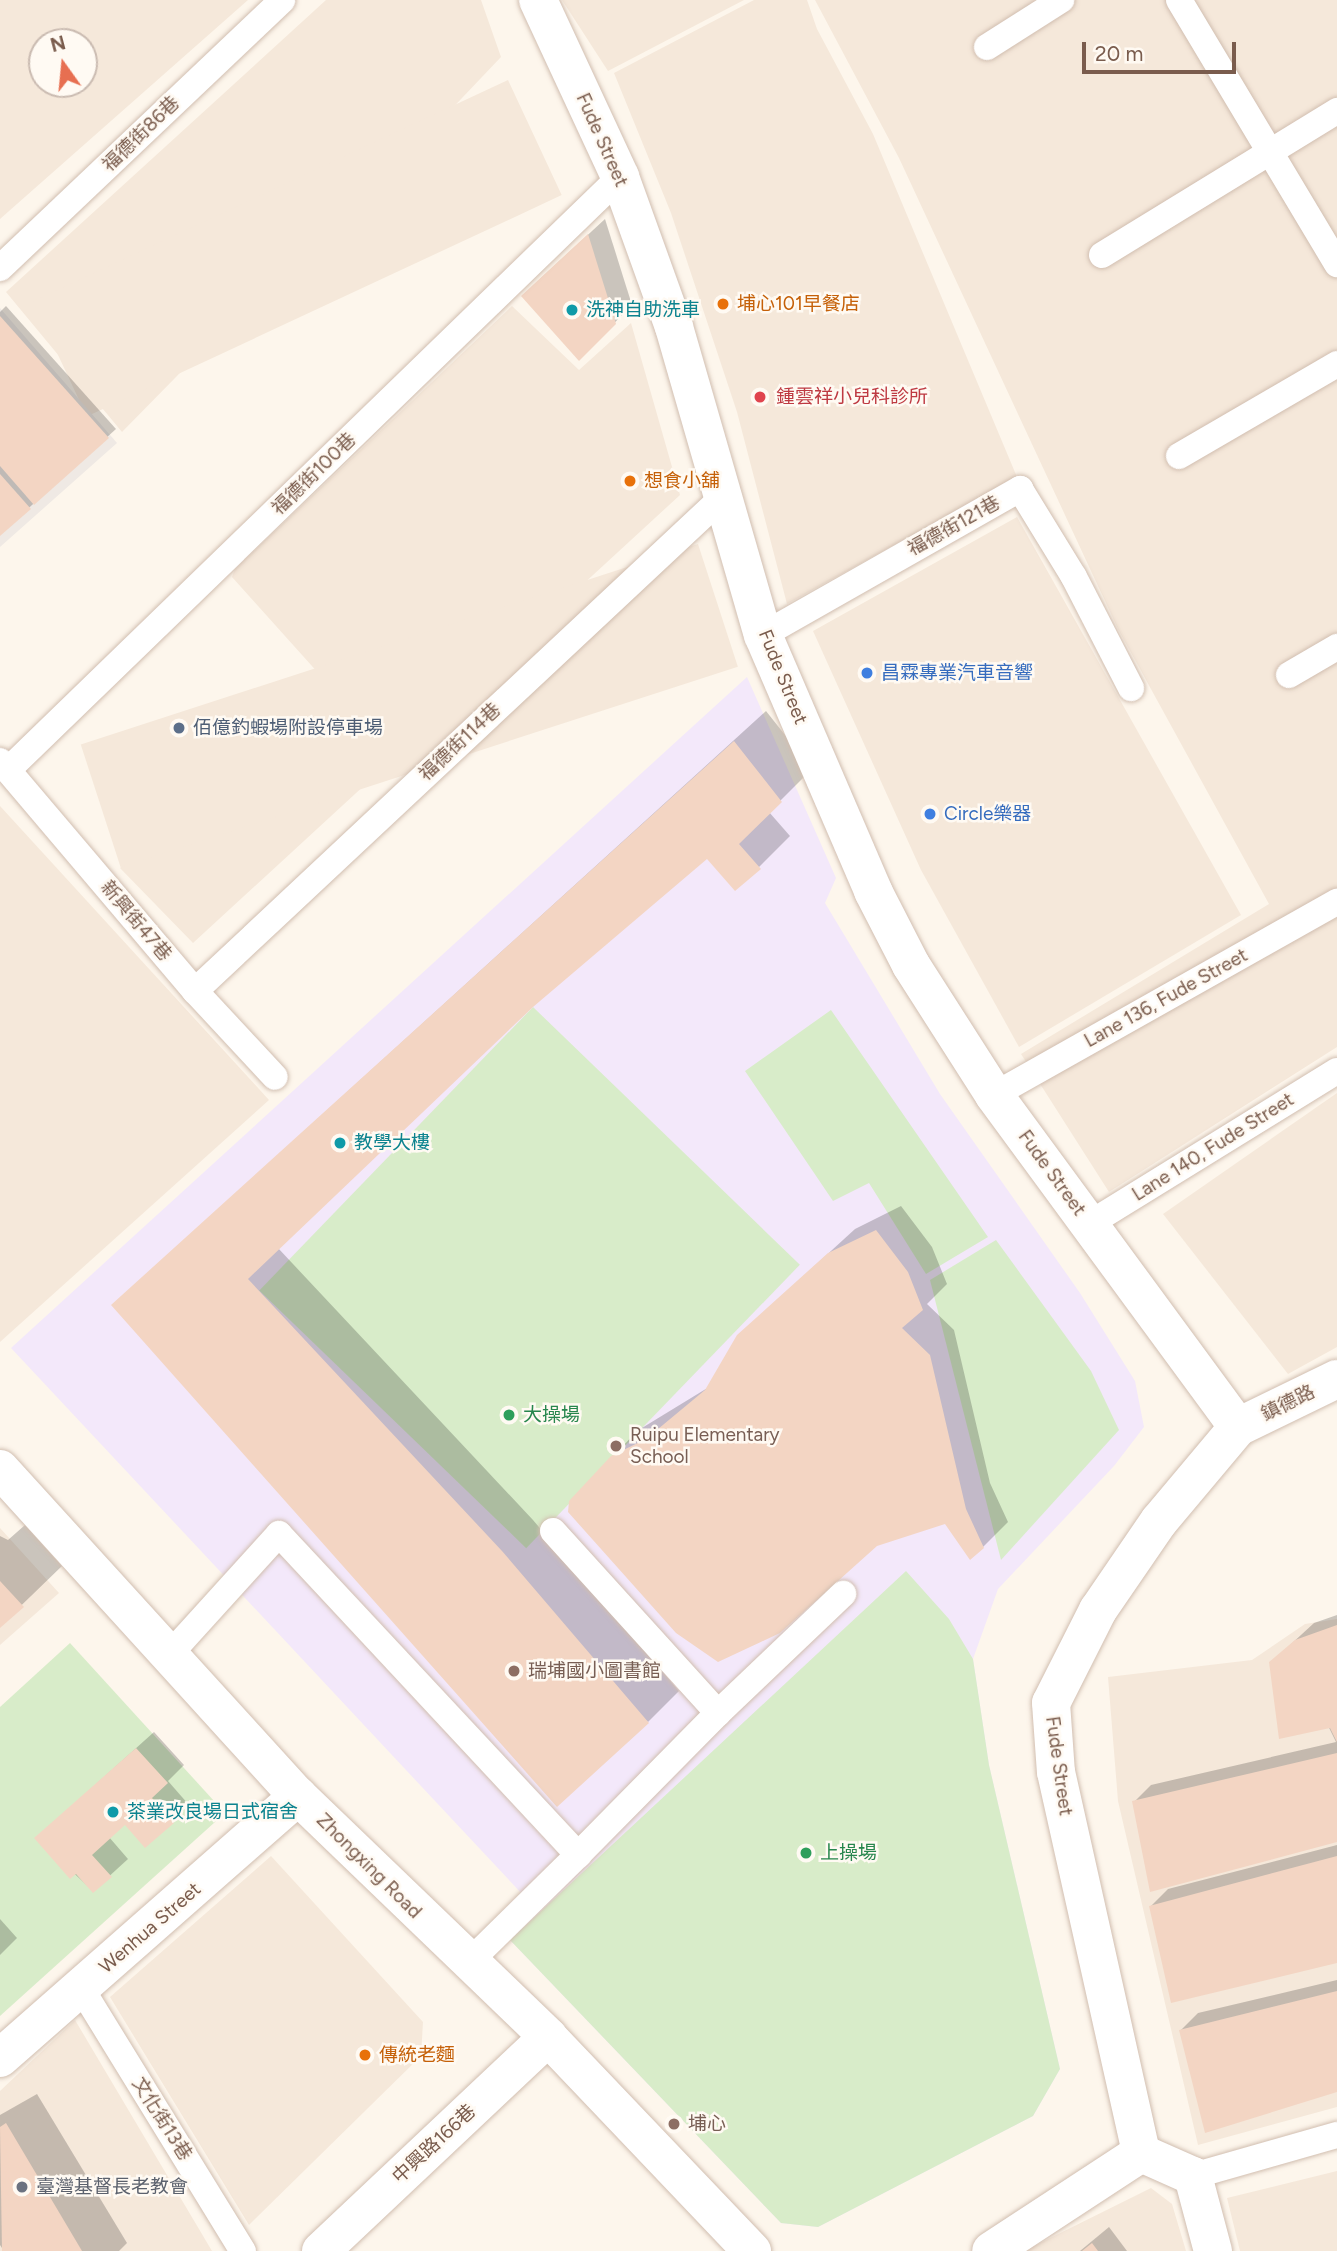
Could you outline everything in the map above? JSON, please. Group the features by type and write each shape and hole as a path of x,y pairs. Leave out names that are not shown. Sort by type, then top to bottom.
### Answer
{"street":[{"name":"Fude Street","path":"546,3 620,177 726,494 763,635 873,891 911,965 994,1095 1238,1427 1158,1521 1098,1610 1051,1703 1056,1772 1141,2153"},
{"name":"鎮德路","path":"1238,1427 1337,1379"},
{"name":"Zhongxing Road","path":"0,1469 298,1796 467,1964 548,2038 752,2251"},
{"name":"Wenhua Street","path":"0,2058 298,1796"},
{"name":"中興路166巷","path":"321,2251 548,2038"},
{"path":"991,2251 1141,2153 1193,2176 1213,2251"}],"lane":[{"name":"福德街86巷","path":"0,268 282,0"},
{"path":"987,47 1061,0"},
{"path":"1179,0 1337,264"},
{"path":"1101,255 1337,111"},
{"name":"福德街100巷","path":"4,766 620,177"},
{"path":"1179,456 1337,364"},
{"name":"福德街121巷","path":"763,635 1020,489 1074,577 1131,688"},
{"name":"福德街114巷","path":"195,991 726,494"},
{"path":"1289,675 1337,647"},
{"name":"新興街47巷","path":"4,766 195,991 275,1077"},
{"name":"Lane 136, Fude Street","path":"994,1095 1337,902"},
{"name":"Lane 140, Fude Street","path":"1089,1224 1337,1071"},
{"path":"553,1531 718,1713"},
{"path":"170,1654 279,1534 578,1855"},
{"path":"467,1964 718,1713 842,1594"},
{"name":"文化街13巷","path":"81,1988 243,2251"},
{"path":"1193,2176 1337,2134"}],"shaded area":[{"path":"0,0 248,0 0,219"},
{"path":"326,0 481,0 501,57 423,139 229,323 122,432 6,292"},
{"path":"562,0 744,0 608,71"},
{"path":"754,0 807,0 817,29 873,134 1017,477 787,604 737,412 671,213 614,73"},
{"path":"815,0 1337,0 1337,1047 1109,1192 1021,1054 1269,904 1118,629 899,158"},
{"path":"508,80 562,195 87,417 33,301"},
{"path":"512,306 579,370 631,323 680,495 193,943 120,868 329,685 232,577 235,569"},
{"path":"0,308 117,443 0,547"},
{"path":"1017,517 1241,915 1019,1047 921,870 813,631"},
{"path":"698,544 738,667 121,867 81,745"},
{"name":"Ruipu Elementary School","path":"747,677 836,878 825,903 940,1094 1080,1293 1135,1381 1144,1427 1114,1466 998,1589 973,1659 989,1765 1060,2069 1033,2116 818,2227 781,2223 510,1940 495,1923 523,1895 11,1348"},
{"path":"0,806 269,1100 0,1342"},
{"path":"1337,1093 1337,1347 1288,1374 1163,1214"},
{"path":"0,1528 59,1593 0,1645"},
{"path":"1337,1619 1337,2107 1198,2145 1118,1801 1108,1677 1252,1660 1305,1624"},
{"path":"271,1856 423,2022 421,2056 249,2225 110,1997"},
{"path":"75,2020 212,2251 0,2251 0,2091"},
{"path":"1337,2171 1337,2251 1240,2251 1227,2198"},
{"path":"1151,2188 1172,2204 1186,2251 1024,2251"}],"green space":[{"name":"大操場","path":"533,1007 800,1265 526,1548 259,1290"},
{"path":"831,1010 988,1237 926,1274 869,1183 833,1201 745,1071"},
{"path":"996,1240 1091,1371 1119,1430 1001,1560 930,1280"},
{"name":"上操場","path":"906,1571 949,1619 973,1659 989,1765 1060,2069 1033,2116 818,2227 781,2223 510,1940"},
{"path":"70,1643 225,1813 0,2016 0,1707"}],"building":[{"name":"洗神自助洗車","path":"588,234 616,324 579,361 521,296"},
{"path":"0,316 109,438 34,505 0,466"},
{"path":"0,474 31,509 0,536"},
{"name":"教學大樓","path":"734,741 782,802 739,844 761,869 735,891 707,859 533,1007 248,1279 502,1551 649,1723 557,1807 111,1305"},
{"path":"876,1230 908,1272 923,1310 902,1328 930,1355 966,1509 984,1548 970,1560 945,1524 877,1546 780,1633 718,1662 676,1633 568,1512 569,1501 611,1456 646,1439 705,1390 737,1335 828,1253"},
{"path":"0,1581 24,1607 0,1628"},
{"path":"1337,1625 1337,1742 1330,1728 1279,1739 1269,1662 1295,1640"},
{"name":"茶業改良場日式宿舍","path":"136,1748 168,1783 152,1798 174,1823 145,1848 125,1825 92,1855 112,1877 93,1893 76,1874 70,1879 34,1838"},
{"path":"1337,1753 1337,1842 1150,1892 1132,1801"},
{"path":"1337,1856 1337,1963 1171,2003 1149,1906"},
{"path":"1337,1991 1337,2092 1205,2133 1179,2030"},
{"name":"臺灣基督長老教會","path":"6,2123 82,2251 2,2251 0,2127"},
{"path":"1092,2243 1098,2251 1082,2251"}],"place":[{"name":"埔心101早餐店","path":"723,304"},
{"name":"洗神自助洗車","path":"572,310"},
{"name":"鍾雲祥小兒科診所","path":"760,397"},
{"name":"想食小舖","path":"630,481"},
{"name":"昌霖專業汽車音響","path":"867,673"},
{"name":"佰億釣蝦場附設停車場","path":"179,728"},
{"name":"Circle樂器","path":"930,814"},
{"name":"教學大樓","path":"340,1143"},
{"name":"大操場","path":"509,1415"},
{"name":"Ruipu Elementary School","path":"616,1446"},
{"name":"瑞埔國小圖書館","path":"514,1671"},
{"name":"茶業改良場日式宿舍","path":"113,1812"},
{"name":"上操場","path":"806,1853"},
{"name":"傳統老麵","path":"365,2055"},
{"name":"埔心","path":"674,2124"},
{"name":"臺灣基督長老教會","path":"22,2187"}]}
